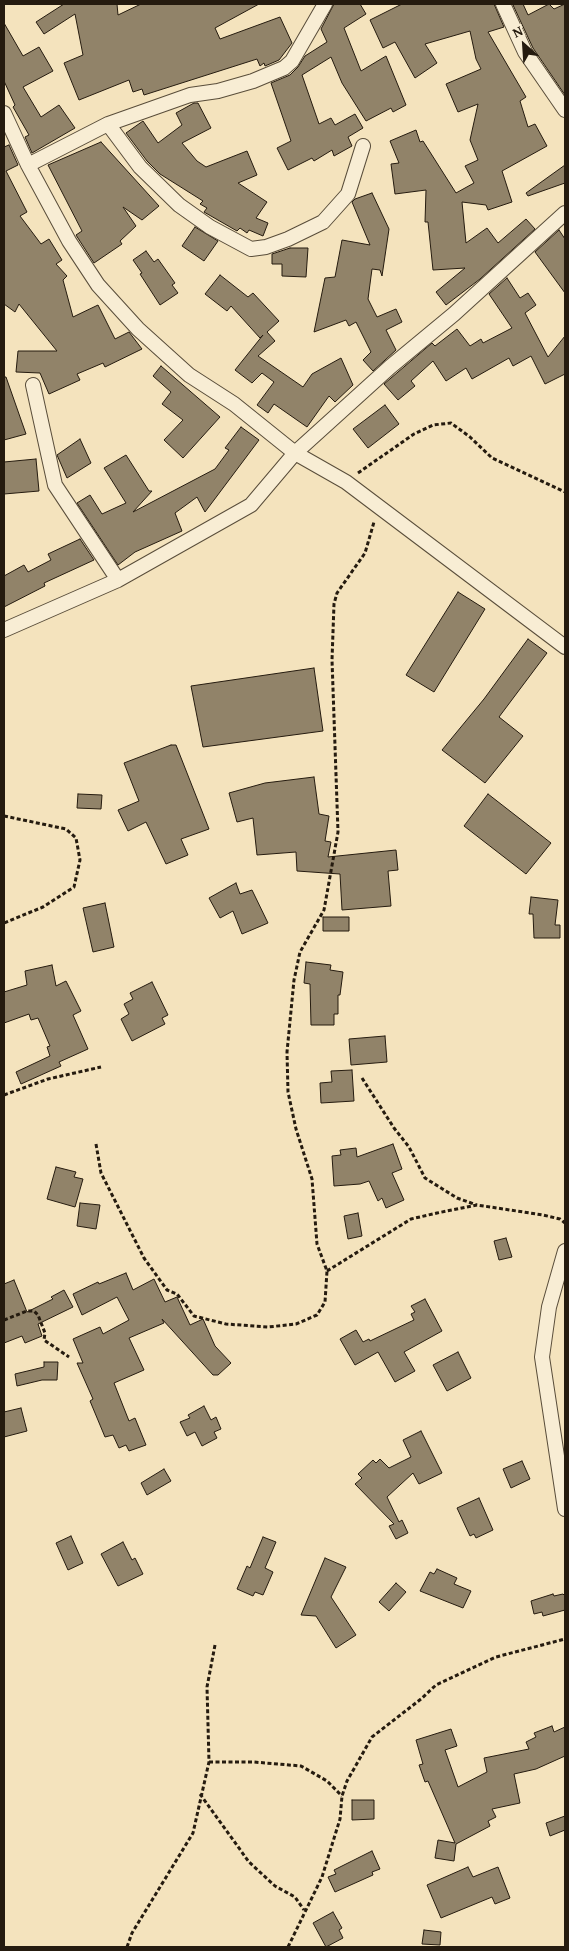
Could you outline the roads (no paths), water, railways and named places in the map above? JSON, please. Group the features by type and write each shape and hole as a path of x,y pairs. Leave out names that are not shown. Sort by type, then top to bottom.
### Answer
{"street":[{"path":"28,165 108,124 190,95 218,91 253,81 284,68 292,61 325,4"},
{"path":"503,4 525,52 565,110"},
{"path":"4,113 10,140 28,165 70,241 98,285 138,329 189,375 234,404 295,452 346,482 565,647"},
{"path":"108,124 140,167 179,205 210,227 252,249 273,244 304,232 323,222 348,194 363,146"},
{"path":"4,630 118,580 251,505 295,452 390,367 454,314 565,213"},
{"path":"33,385 54,485 118,580"},
{"path":"565,1252 550,1307 542,1357 565,1509"}]}
